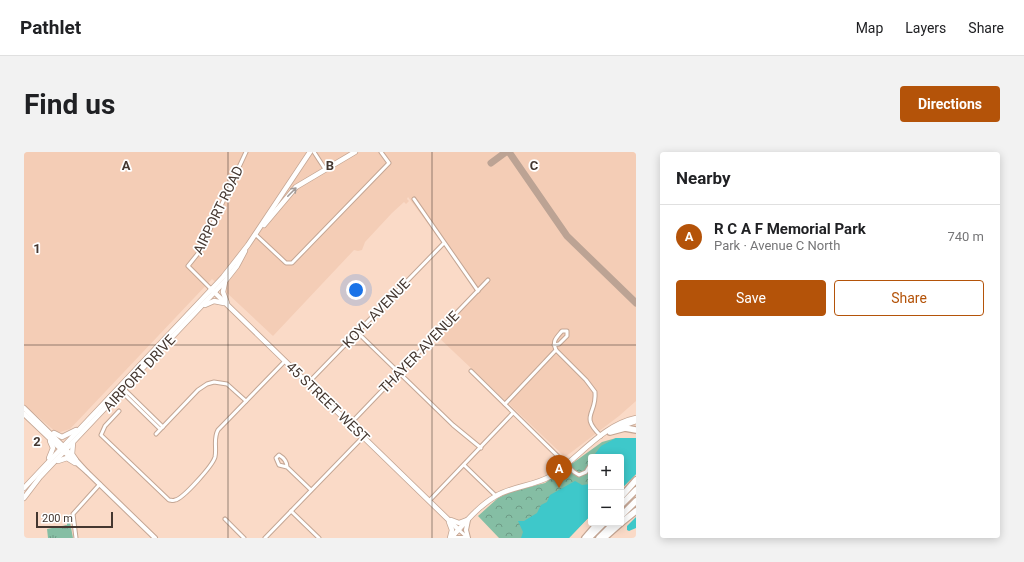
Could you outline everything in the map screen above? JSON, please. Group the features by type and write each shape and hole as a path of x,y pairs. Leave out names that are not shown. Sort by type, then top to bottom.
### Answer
{"highway":[{"path":"610,432 625,428 636,430"},
{"path":"624,494 636,480"},
{"path":"624,502 636,490"},
{"path":"624,513 636,501"},
{"path":"624,521 636,511"},
{"path":"585,538 595,526"},
{"path":"589,538 601,526"},
{"path":"599,538 611,526"},
{"path":"604,538 618,526"}],"main road":[{"name":"AIRPORT DRIVE","path":"64,449 73,443 200,308 248,245 310,152"},
{"name":"AIRPORT DRIVE","path":"256,233 270,219 292,191 324,169 354,152"},
{"name":"AIRPORT DRIVE","path":"24,488 64,449 87,422 213,291 226,280 237,266 248,245"},
{"path":"226,280 223,292 228,305"},
{"name":"45 STREET WEST","path":"213,291 459,530"},
{"path":"200,308 214,300 228,305"},
{"path":"24,408 64,449"},
{"path":"24,414 64,449"},
{"path":"451,538 468,520 496,496 541,482 567,465 601,436 618,424 636,418"},
{"path":"601,436 627,423 636,421"},
{"path":"43,426 62,437 68,436 87,422"},
{"path":"42,431 53,448 48,465"},
{"path":"73,443 72,454 76,461"},
{"path":"48,465 64,458 76,461"},
{"name":"AIRPORT DRIVE","path":"24,498 48,465"},
{"path":"448,519 459,523 468,520"},
{"path":"448,519 452,527 451,538"}],"street":[{"name":"AIRPORT ROAD","path":"188,266 200,251 246,152"},
{"path":"314,152 324,169"},
{"path":"256,233 285,262 292,263 389,163 381,152"},
{"path":"414,198 478,291"},
{"name":"KOYL AVENUE","path":"308,383 444,243"},
{"name":"45 STREET WEST","path":"188,266 213,291"},
{"name":"THAYER AVENUE","path":"350,424 488,280"},
{"path":"554,345 559,344 567,336 567,331 562,331 554,340 554,345 556,350 586,380 595,392 596,398 590,416 590,424 601,436"},
{"path":"357,332 453,425 481,448"},
{"path":"505,404 556,350"},
{"path":"119,411 105,426 101,435 169,500 176,500 182,496 212,465 215,457 215,439 217,433 285,361"},
{"path":"471,371 567,465 579,475 586,472 588,469"},
{"path":"156,434 200,389 214,382 227,384 246,401"},
{"path":"123,391 162,428"},
{"path":"429,501 513,413"},
{"path":"265,538 363,437"},
{"path":"64,449 155,538"},
{"path":"464,465 496,496"},
{"path":"287,467 311,490"},
{"path":"76,538 72,514 100,484"},
{"path":"292,511 319,538"},
{"path":"225,519 244,538"},
{"path":"451,538 467,538 466,530 468,520"},
{"name":"45 STREET WEST","path":"459,530 467,538"}],"shaded area":[{"path":"24,152 636,152 636,401 619,416 565,457 436,335 478,291 408,197 407,199 409,201 406,204 404,202 392,213 365,242 362,250 354,250 273,336 212,279 70,429 57,433 24,405"}],"green space":[{"path":"616,438 636,438 636,474 624,486 624,454 588,454 588,518 569,538 499,538 478,516 498,498 510,492 545,483 602,442"},
{"path":"70,522 73,538 48,538 47,529 67,525 67,523"}],"water":[{"path":"616,438 636,438 636,474 624,486 624,454 595,454 601,446"},
{"path":"575,481 582,485 588,484 588,518 569,538 521,538 523,532 518,521 524,521 537,513 541,505 547,502 550,495"},
{"path":"636,517 636,528 629,531 627,530 627,526"}],"taxiway":[{"path":"491,163 506,152"},
{"path":"509,152 567,236 636,303"}],"place":[{"name":"R C A F Memorial Park","path":"559,488"}]}
